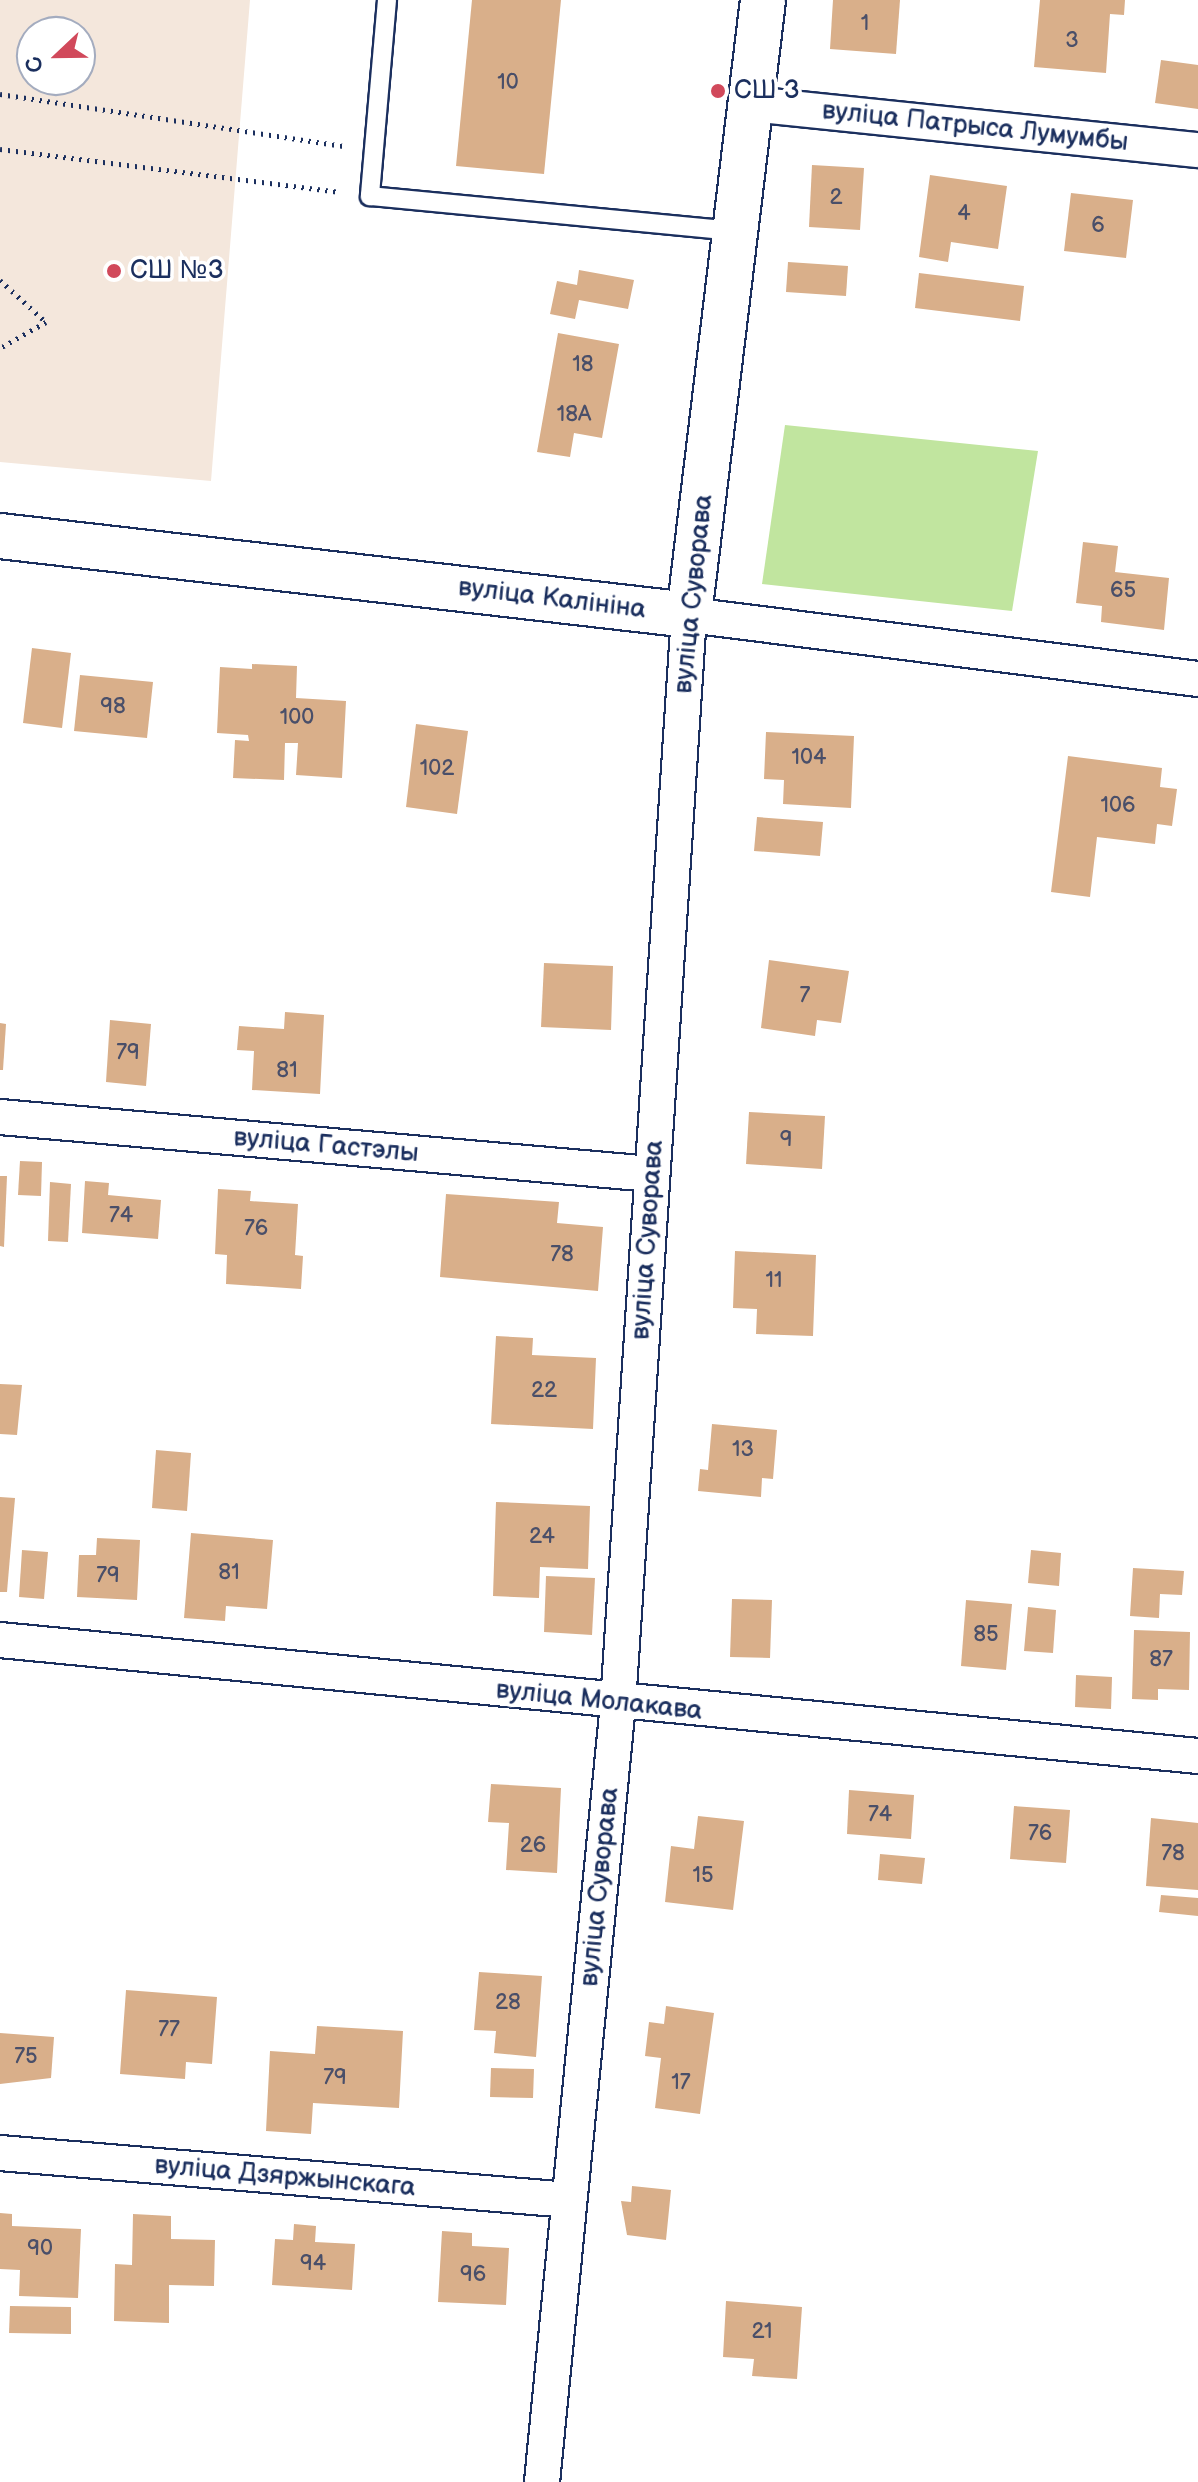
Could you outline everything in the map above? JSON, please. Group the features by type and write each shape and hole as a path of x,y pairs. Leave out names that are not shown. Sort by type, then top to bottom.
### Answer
{"main road":[{"name":"вуліца Суворава","path":"689,615 763,0"},
{"name":"вуліца Калініна","path":"0,536 689,615"}],"street":[{"name":"вуліца Патрыса Лумумбы","path":"751,104 1198,150"},
{"name":"вуліца Калініна","path":"689,615 1198,679"},
{"name":"вуліца Суворава","path":"542,2482 618,1704 689,615"},
{"name":"вуліца Гастэлы","path":"0,1117 652,1174"},
{"name":"вуліца Молакава","path":"0,1640 618,1704 1198,1756"},
{"name":"вуліца Дзяржынскага","path":"0,2153 569,2200"}],"lane":[{"path":"387,0 370,196 735,231"}],"path":[{"path":"0,94 373,150"},
{"path":"0,149 370,196"},
{"path":"0,280 46,322 0,348"}],"shaded area":[{"name":"СШ №3","path":"0,0 250,0 211,481 0,462"}],"green space":[{"path":"785,425 1038,451 1012,611 762,584"}],"building":[{"path":"472,0 561,0 544,174 456,166"},
{"path":"833,0 900,0 896,54 830,49"},
{"path":"1040,0 1125,0 1124,15 1110,14 1106,73 1034,67"},
{"path":"1161,60 1198,65 1198,109 1155,103"},
{"path":"812,165 864,168 860,230 809,227"},
{"path":"930,175 1007,186 998,249 951,242 948,262 919,257"},
{"path":"1071,193 1133,200 1126,258 1064,251"},
{"path":"788,262 848,266 846,296 786,292"},
{"path":"579,270 634,280 628,309 579,300 575,319 550,314 557,281 577,285"},
{"path":"919,273 1024,286 1020,321 915,308"},
{"path":"558,333 619,344 602,438 574,433 570,457 537,452"},
{"path":"1083,542 1118,546 1115,572 1169,578 1164,630 1101,622 1102,606 1076,603"},
{"path":"32,648 71,653 62,728 23,723"},
{"path":"252,664 297,666 296,698 346,701 342,778 296,775 298,743 285,743 284,780 233,778 235,740 249,741 248,735 217,733 220,667 252,669"},
{"path":"80,675 153,682 147,738 74,731"},
{"path":"416,724 468,731 457,814 406,807"},
{"path":"766,732 854,736 851,808 783,804 784,780 764,779"},
{"path":"1068,756 1162,768 1160,787 1177,789 1172,826 1157,824 1155,844 1097,837 1090,897 1051,892"},
{"path":"757,817 823,822 820,856 754,851"},
{"path":"769,960 849,971 841,1023 817,1020 815,1036 761,1028"},
{"path":"544,963 613,966 611,1030 541,1027"},
{"path":"285,1012 324,1015 320,1094 252,1090 254,1051 237,1050 239,1026 284,1029"},
{"path":"110,1020 151,1024 146,1086 106,1082"},
{"path":"0,1023 6,1024 3,1070 0,1070"},
{"path":"749,1112 825,1116 822,1169 746,1164"},
{"path":"20,1161 42,1162 41,1196 18,1195"},
{"path":"0,1176 7,1176 4,1247 0,1246"},
{"path":"85,1181 109,1183 108,1195 161,1200 158,1239 82,1233"},
{"path":"50,1182 71,1184 68,1242 48,1241"},
{"path":"218,1189 251,1191 250,1201 298,1204 295,1255 303,1256 301,1289 226,1284 227,1255 215,1254"},
{"path":"446,1194 559,1202 557,1223 603,1227 598,1291 440,1277"},
{"path":"735,1251 816,1255 813,1336 756,1334 757,1309 733,1308"},
{"path":"496,1336 533,1338 532,1355 596,1358 593,1429 491,1424"},
{"path":"0,1384 22,1385 17,1435 0,1434"},
{"path":"712,1424 777,1430 773,1479 762,1478 761,1497 698,1491 700,1469 708,1470"},
{"path":"156,1450 191,1453 187,1511 152,1508"},
{"path":"0,1497 15,1498 7,1592 0,1592"},
{"path":"496,1502 590,1506 588,1569 540,1567 539,1598 493,1596"},
{"path":"191,1533 273,1540 267,1609 226,1606 225,1621 184,1618"},
{"path":"97,1538 140,1540 137,1600 77,1597 79,1555 96,1555"},
{"path":"22,1550 48,1552 44,1599 19,1597"},
{"path":"1031,1550 1061,1553 1059,1586 1028,1583"},
{"path":"1133,1568 1184,1571 1182,1595 1160,1594 1159,1618 1130,1616"},
{"path":"546,1576 595,1578 592,1635 544,1632"},
{"path":"732,1599 772,1600 770,1658 730,1657"},
{"path":"966,1600 1012,1604 1006,1670 961,1666"},
{"path":"1028,1607 1056,1610 1053,1653 1024,1651"},
{"path":"1134,1630 1190,1632 1189,1690 1158,1689 1158,1700 1132,1699"},
{"path":"1076,1675 1112,1677 1111,1709 1075,1707"},
{"path":"491,1784 561,1788 557,1873 506,1870 509,1823 488,1822"},
{"path":"849,1790 914,1795 911,1839 847,1834"},
{"path":"1014,1806 1070,1810 1066,1863 1010,1859"},
{"path":"698,1816 744,1821 733,1910 665,1902 671,1846 694,1849"},
{"path":"1151,1818 1198,1823 1198,1890 1146,1886"},
{"path":"880,1854 925,1858 922,1884 878,1880"},
{"path":"1161,1895 1198,1898 1198,1916 1159,1912"},
{"path":"479,1972 542,1976 536,2057 494,2053 496,2031 474,2030"},
{"path":"126,1990 217,1997 212,2064 186,2062 185,2079 120,2074"},
{"path":"666,2006 714,2013 700,2114 655,2108 661,2058 645,2056 649,2022 664,2024"},
{"path":"317,2026 403,2031 399,2108 313,2103 311,2134 266,2131 270,2051 315,2054"},
{"path":"0,2033 54,2037 51,2078 0,2084"},
{"path":"491,2068 534,2069 533,2098 490,2097"},
{"path":"632,2186 671,2190 666,2240 627,2235 621,2201 631,2202"},
{"path":"0,2213 12,2214 12,2226 81,2229 78,2298 19,2296 20,2270 0,2269"},
{"path":"133,2214 171,2216 171,2239 215,2240 214,2286 169,2285 169,2323 114,2321 115,2264 132,2265"},
{"path":"294,2224 316,2226 315,2242 355,2244 352,2290 272,2285 275,2239 293,2240"},
{"path":"442,2231 472,2233 472,2246 509,2248 506,2305 438,2302"},
{"path":"726,2301 802,2307 797,2379 752,2376 754,2359 723,2357"},
{"path":"10,2306 71,2307 71,2334 9,2333"}],"place":[{"name":"СШ 3","path":"718,91"},
{"name":"СШ №3","path":"114,271"}]}
